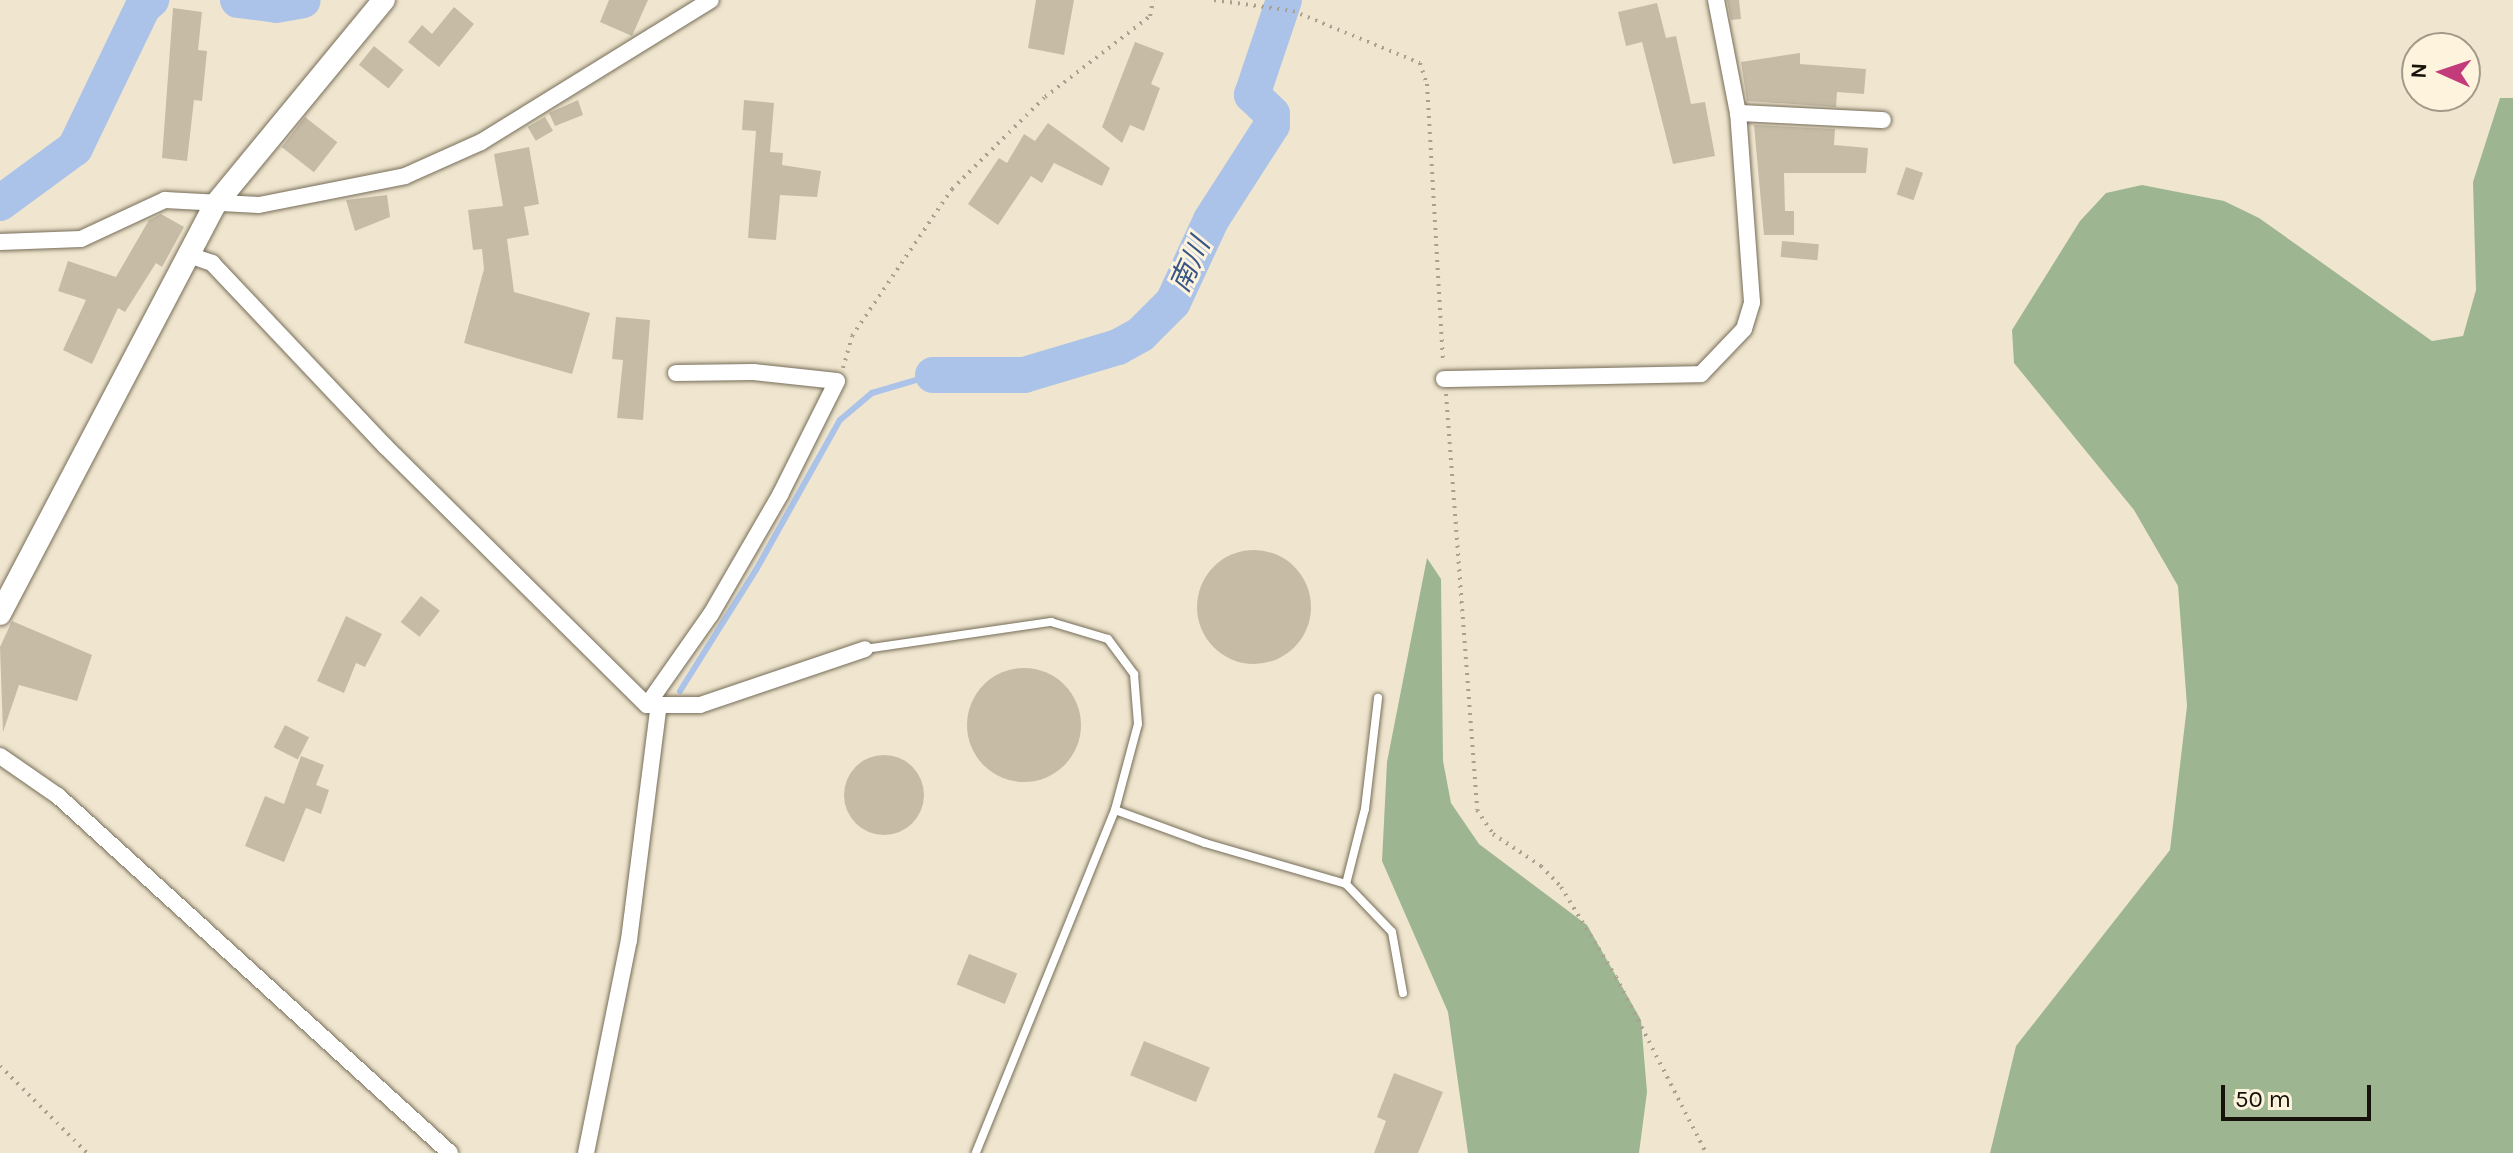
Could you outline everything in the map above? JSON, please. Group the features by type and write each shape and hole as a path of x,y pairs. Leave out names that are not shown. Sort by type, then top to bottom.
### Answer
{"street":[{"path":"0,614 186,254 214,206 384,0"},
{"path":"0,242 81,239 165,200 214,206 259,205 405,176 481,142 711,0"},
{"path":"1444,379 1701,374 1744,329 1752,302 1738,113 1716,0"},
{"path":"1738,113 1883,120"},
{"path":"186,254 212,263 241,291 385,446 652,707 700,705 865,649"},
{"path":"586,1153 629,940 652,707 711,614 837,381 753,372 676,373"},
{"path":"0,756 58,796 450,1153"}],"lane":[{"path":"865,649 1051,622 1108,639 1134,674 1138,724 1115,810 976,1153"},
{"path":"1346,884 1365,809 1378,698"},
{"path":"1115,810 1205,843 1346,884 1392,932 1403,993"}],"path":[{"path":"837,381 852,336 952,189 1014,132 1045,97 1150,16 1153,0"},
{"path":"1214,0 1293,11 1420,63 1427,84 1444,379 1477,810 1493,834 1541,866 1561,887 1616,977 1706,1153"},
{"path":"0,1066 87,1153"}],"green space":[{"path":"2500,98 2513,98 2513,1153 1990,1153 2016,1046 2170,850 2187,706 2178,586 2134,510 2014,363 2012,330 2080,221 2106,193 2142,185 2224,201 2259,218 2432,341 2463,336 2476,290 2473,182"},
{"path":"1427,558 1441,579 1443,761 1451,803 1479,844 1587,925 1641,1020 1647,1092 1639,1153 1468,1153 1448,1012 1382,861 1387,762"}],"building":[{"path":"609,0 648,0 632,36 600,22"},
{"path":"1036,0 1074,0 1064,55 1028,48"},
{"path":"1727,0 1739,0 1741,19 1731,20"},
{"path":"1657,3 1666,38 1676,36 1691,104 1705,102 1715,156 1673,164 1642,42 1626,46 1618,12"},
{"path":"454,7 474,24 439,67 408,42 422,25 432,34"},
{"path":"173,8 202,12 198,50 207,51 202,101 194,100 187,161 162,158"},
{"path":"1135,42 1164,53 1151,84 1160,88 1144,131 1130,125 1122,143 1102,127"},
{"path":"374,46 404,70 388,89 359,65"},
{"path":"1800,53 1800,64 1866,69 1864,94 1837,92 1836,107 1747,101 1741,62"},
{"path":"578,100 583,115 555,126 549,113"},
{"path":"744,100 774,103 770,152 783,153 782,165 821,171 817,197 780,195 776,240 748,238 756,131 742,130"},
{"path":"305,117 337,142 314,172 282,147"},
{"path":"545,117 553,131 536,141 528,127"},
{"path":"1048,123 1110,168 1102,186 1054,163 1042,183 1031,176 998,225 968,204 999,158 1007,163 1024,134 1035,141"},
{"path":"1754,125 1835,129 1834,145 1868,148 1866,173 1784,173 1785,211 1794,211 1794,235 1764,235"},
{"path":"529,147 539,204 524,207 529,235 507,239 514,292 590,313 572,374 464,343 484,269 482,249 473,250 468,210 503,206 494,154"},
{"path":"1906,167 1923,173 1914,200 1897,194"},
{"path":"387,195 390,217 355,231 346,200"},
{"path":"161,214 184,227 162,267 156,263 125,312 118,308 92,364 63,350 86,300 58,291 68,261 116,277 149,220"},
{"path":"1782,241 1819,244 1817,260 1781,257"},
{"path":"616,317 650,320 643,420 617,418 623,360 612,359"},
{"path":"1254,550 1276,555 1294,567 1306,585 1311,607 1306,629 1294,647 1276,659 1254,664 1232,659 1214,647 1202,629 1197,607 1202,585 1214,567 1232,555"},
{"path":"421,596 440,611 420,637 401,622"},
{"path":"346,616 382,634 365,667 356,663 344,693 317,681"},
{"path":"12,621 92,655 77,701 19,685 3,732 0,647"},
{"path":"1024,668 1046,673 1064,685 1076,703 1081,725 1076,747 1064,765 1046,777 1024,782 1002,777 984,765 972,747 967,725 972,703 984,685 1002,673"},
{"path":"285,725 309,737 298,760 274,747"},
{"path":"876,755 892,755 913,766 924,787 924,803 913,824 892,835 876,835 862,829 850,817 844,803 844,787 850,773 862,761"},
{"path":"301,756 324,765 316,785 329,790 321,814 306,808 284,862 245,846 265,796 284,804"},
{"path":"969,954 1017,973 1005,1004 957,985"},
{"path":"1144,1041 1210,1068 1196,1102 1130,1075"},
{"path":"1394,1073 1443,1092 1418,1153 1374,1153 1386,1121 1377,1117"}],"waterway":[{"path":"0,203 75,148 143,7 151,0"},
{"path":"238,0 276,5 303,0"},
{"name":"南川","path":"933,375 1024,375 1118,347 1141,334 1173,302 1211,220 1272,125 1272,114 1252,95 1284,0"},
{"path":"680,691 756,570 840,420 872,393 933,375"}]}
